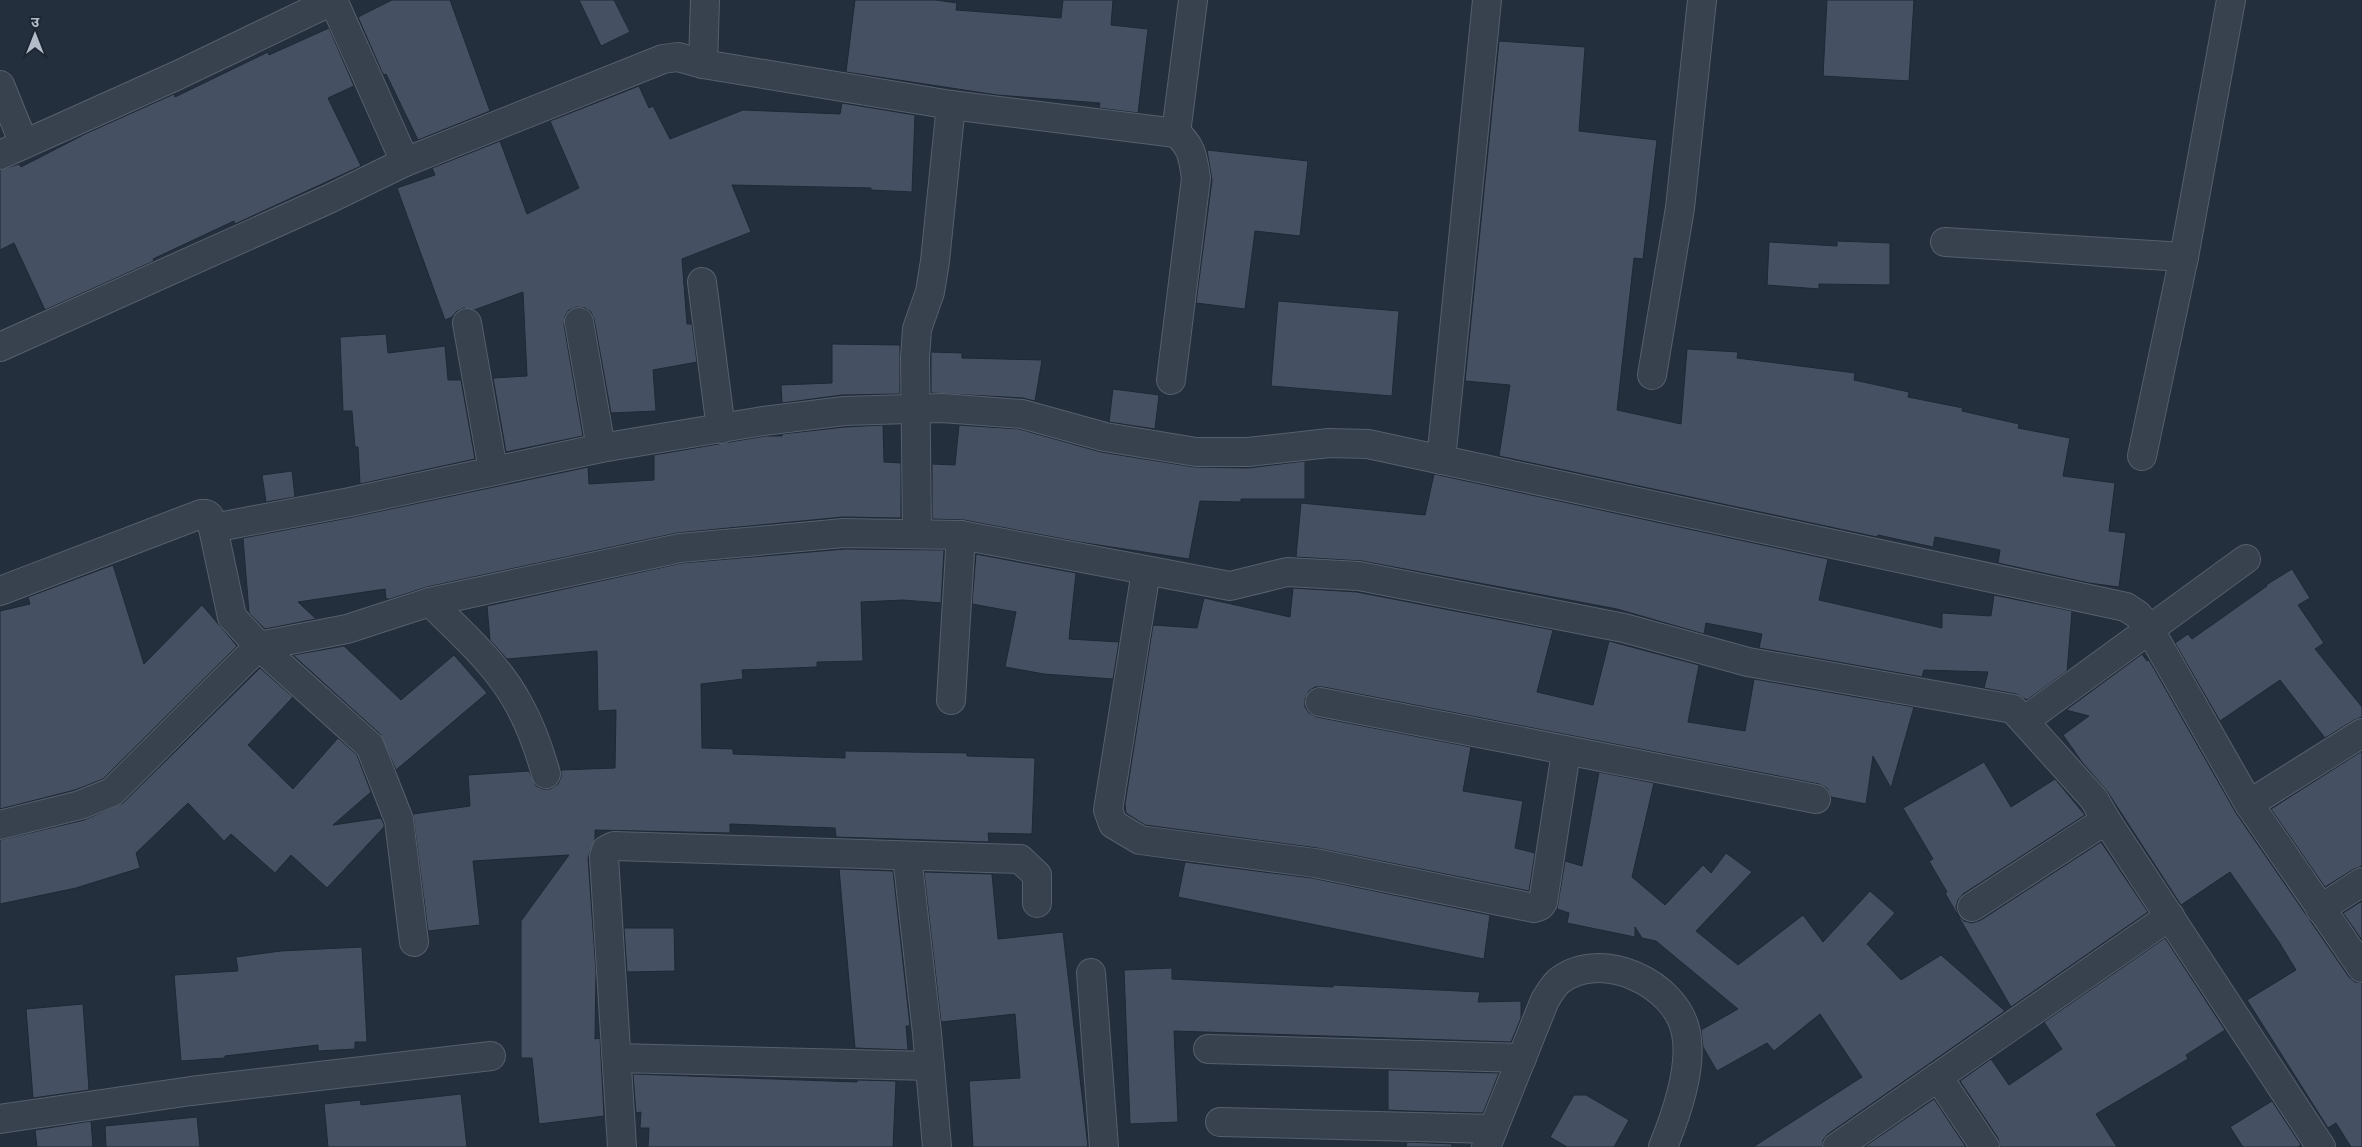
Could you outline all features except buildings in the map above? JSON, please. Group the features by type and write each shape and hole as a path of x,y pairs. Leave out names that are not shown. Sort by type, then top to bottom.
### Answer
{"street":[{"path":"0,84 12,150 178,75 333,0 405,162"},
{"path":"703,64 704,0"},
{"path":"1176,133 1193,0"},
{"path":"1441,460 1487,0"},
{"path":"1652,375 1680,208 1702,0"},
{"path":"2142,456 2184,257 2231,0"},
{"path":"0,347 322,202 405,162 663,59 678,57 703,64 951,105 1176,133 1186,142 1193,153 1196,178 1171,380"},
{"path":"917,533 915,358 917,329 930,292 935,261 951,105"},
{"path":"1945,242 2184,257"},
{"path":"702,282 721,429"},
{"path":"580,322 601,448"},
{"path":"467,323 494,470"},
{"path":"213,528 350,502 601,448 844,411 942,408 1022,414 1105,437 1196,452 1248,452 1328,443 1368,444 2126,606 2138,615 2150,630 2249,804 2362,968"},
{"path":"0,591 201,514 209,516 232,617 259,646 370,746 399,820 414,942"},
{"path":"0,825 80,805 112,792 259,646 347,629 430,602 680,548 844,533 917,533 961,535 1230,586 1287,572 1360,576 1624,628 1748,662 2013,709 2094,799 2321,1147"},
{"path":"951,700 961,535"},
{"path":"2024,721 2246,559"},
{"path":"1146,571 1108,810 1113,824 1140,840 1315,862 1534,908 1544,902 1566,752"},
{"path":"430,602 489,662 518,701 537,742 546,774"},
{"path":"1320,702 1566,752 1816,799"},
{"path":"2249,804 2362,733"},
{"path":"1972,907 2106,820"},
{"path":"622,1147 604,857 606,850 614,846 1020,859 1037,875 1037,903"},
{"path":"907,856 930,1066 936,1147"},
{"path":"2320,909 2362,882"},
{"path":"1837,1147 2170,916"},
{"path":"1220,1122 1490,1138 1545,1000 1558,982 1579,971 1600,968 1625,972 1648,982 1674,1005 1686,1032 1686,1066 1678,1112 1663,1147"},
{"path":"1091,973 1104,1147"},
{"path":"1208,1049 1522,1058"},
{"path":"0,1119 191,1091 491,1056"},
{"path":"617,1058 930,1066"},
{"path":"1938,1077 1984,1147"}]}
